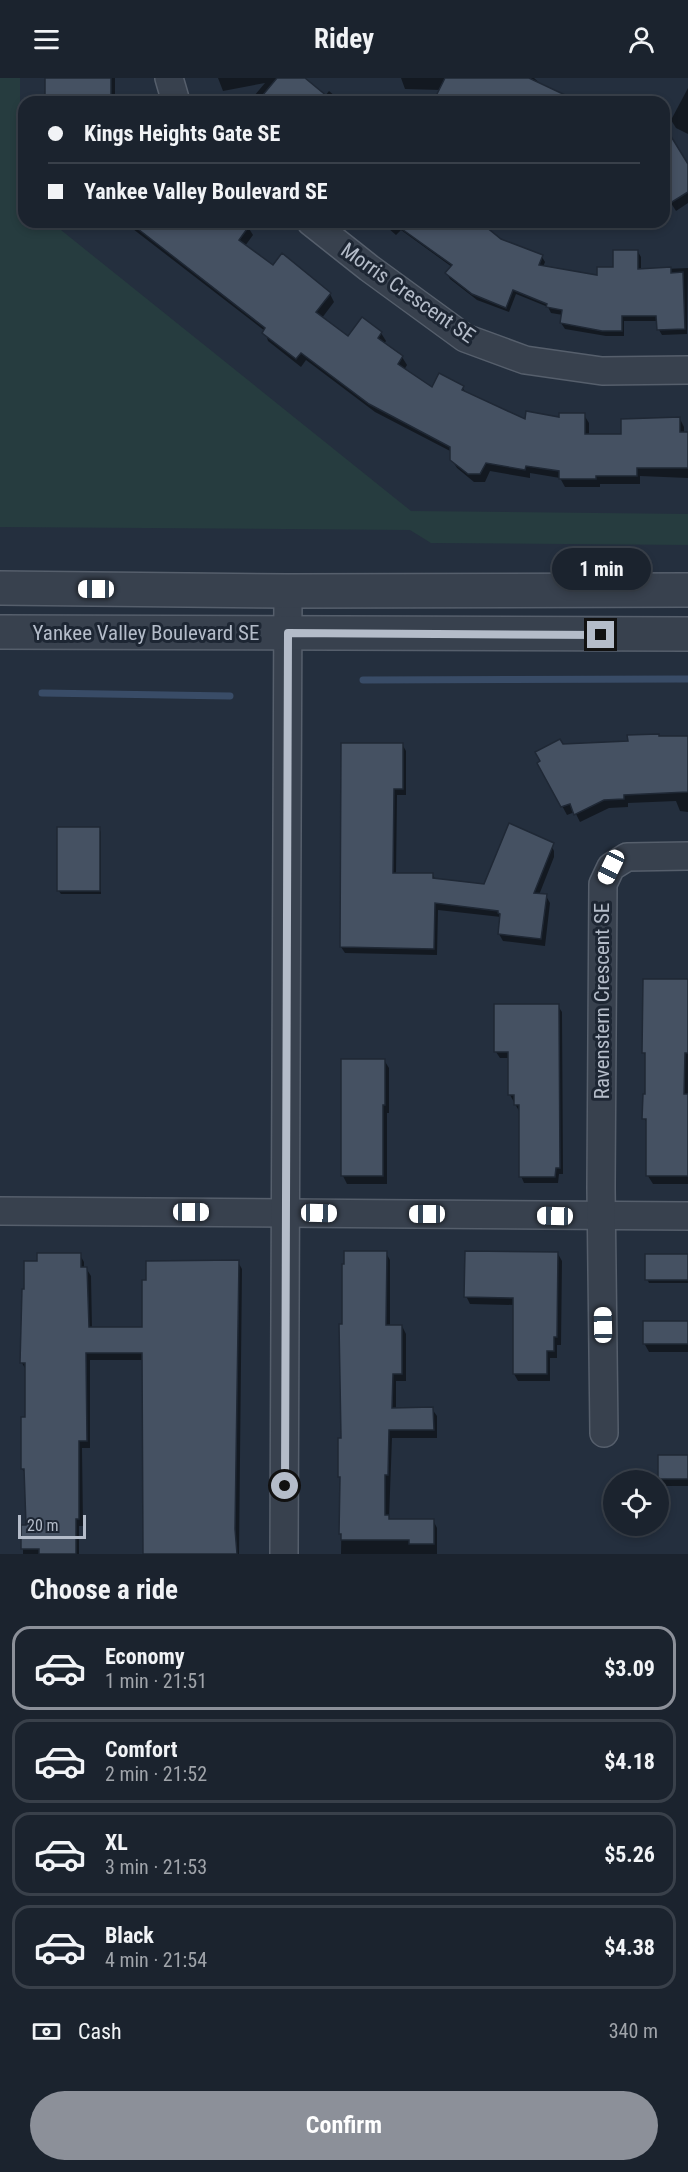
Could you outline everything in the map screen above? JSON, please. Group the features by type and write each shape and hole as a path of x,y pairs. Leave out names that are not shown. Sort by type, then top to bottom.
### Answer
{"street":[{"path":"169,78 174,96"},
{"name":"Morris Crescent SE","path":"319,228 465,338 525,360 602,370 688,370"},
{"name":"Yankee Valley Boulevard SE","path":"0,588 288,591 688,590"},
{"path":"284,1554 288,591"},
{"name":"Yankee Valley Boulevard SE","path":"0,632 688,634"},
{"name":"Ravenstern Crescent SE","path":"604,1433 603,884 611,867 627,857 688,856"},
{"path":"0,1211 688,1216"}],"green space":[{"path":"0,78 20,78 18,228 58,228 411,511 688,514 688,545 431,543 410,530 0,527"}],"building":[{"path":"45,78 111,78 111,96 45,96"},
{"path":"277,78 305,78 327,96 262,96"},
{"path":"445,78 529,78 567,96 436,96"},
{"path":"670,135 688,164 688,192 670,203"},
{"path":"137,228 248,228 239,240 273,265 282,253 331,293 316,312 348,336 362,317 382,332 378,338 403,356 398,364 432,387 439,373 464,386 462,390 525,419 526,411 559,417 559,413 585,413 585,434 621,434 621,419 680,417 680,432 688,432 688,468 637,468 637,476 559,479 559,471 526,466 525,470 486,463 480,474 468,474 450,460 450,447 369,404 301,353 296,359 262,333 265,328"},
{"path":"400,228 487,228 501,239 543,255 539,265 597,275 597,267 613,267 613,250 638,250 638,269 671,267 671,273 683,272 685,329 657,330 656,316 622,316 622,331 602,331 560,323 562,310 546,307 547,304 513,290 506,308 472,294 445,273 452,265"},
{"path":"659,734 659,736 688,736 688,792 624,795 624,799 604,800 574,815 570,804 561,807 537,763 540,761 535,752 560,739 563,744 628,741 627,735"},
{"path":"341,743 403,743 403,789 394,789 393,873 433,873 433,878 484,884 509,823 554,843 534,893 547,894 541,939 498,934 500,914 498,911 435,903 434,949 340,947"},
{"path":"57,827 100,827 100,891 57,891"},
{"path":"643,979 688,979 688,1053 685,1053 684,1094 688,1094 688,1176 646,1176 646,1119 642,1119 643,1094 645,1094 645,1053 642,1053"},
{"path":"494,1004 559,1004 560,1168 556,1168 555,1177 519,1177 519,1105 514,1105 514,1095 508,1095 508,1052 494,1052"},
{"path":"341,1059 385,1059 383,1176 341,1176"},
{"path":"344,1251 387,1251 386,1325 402,1325 402,1374 393,1374 392,1408 433,1407 434,1430 389,1430 388,1475 385,1475 385,1515 389,1515 389,1519 434,1519 434,1544 409,1544 409,1540 341,1540 341,1534 339,1534 338,1438 341,1438 339,1324 342,1324"},
{"path":"465,1251 558,1252 557,1337 554,1337 554,1351 547,1351 547,1374 513,1374 513,1298 464,1297"},
{"path":"37,1253 81,1253 81,1267 87,1267 89,1327 142,1327 142,1280 146,1280 146,1261 239,1260 235,1529 237,1554 143,1554 142,1353 86,1353 87,1441 79,1441 79,1519 76,1519 76,1554 39,1554 39,1549 21,1549 21,1525 26,1525 24,1469 21,1469 21,1417 25,1417 25,1363 20,1363 22,1289 24,1289 24,1261 37,1261"},
{"path":"645,1254 688,1254 688,1280 645,1280"},
{"path":"643,1321 688,1321 688,1344 643,1344"},
{"path":"658,1455 688,1455 688,1479 669,1479 669,1470 658,1470"}],"waterway":[{"path":"363,680 688,679"},
{"path":"42,693 230,696"}],"route":[{"path":"285,1486 288,633 601,635"}]}
